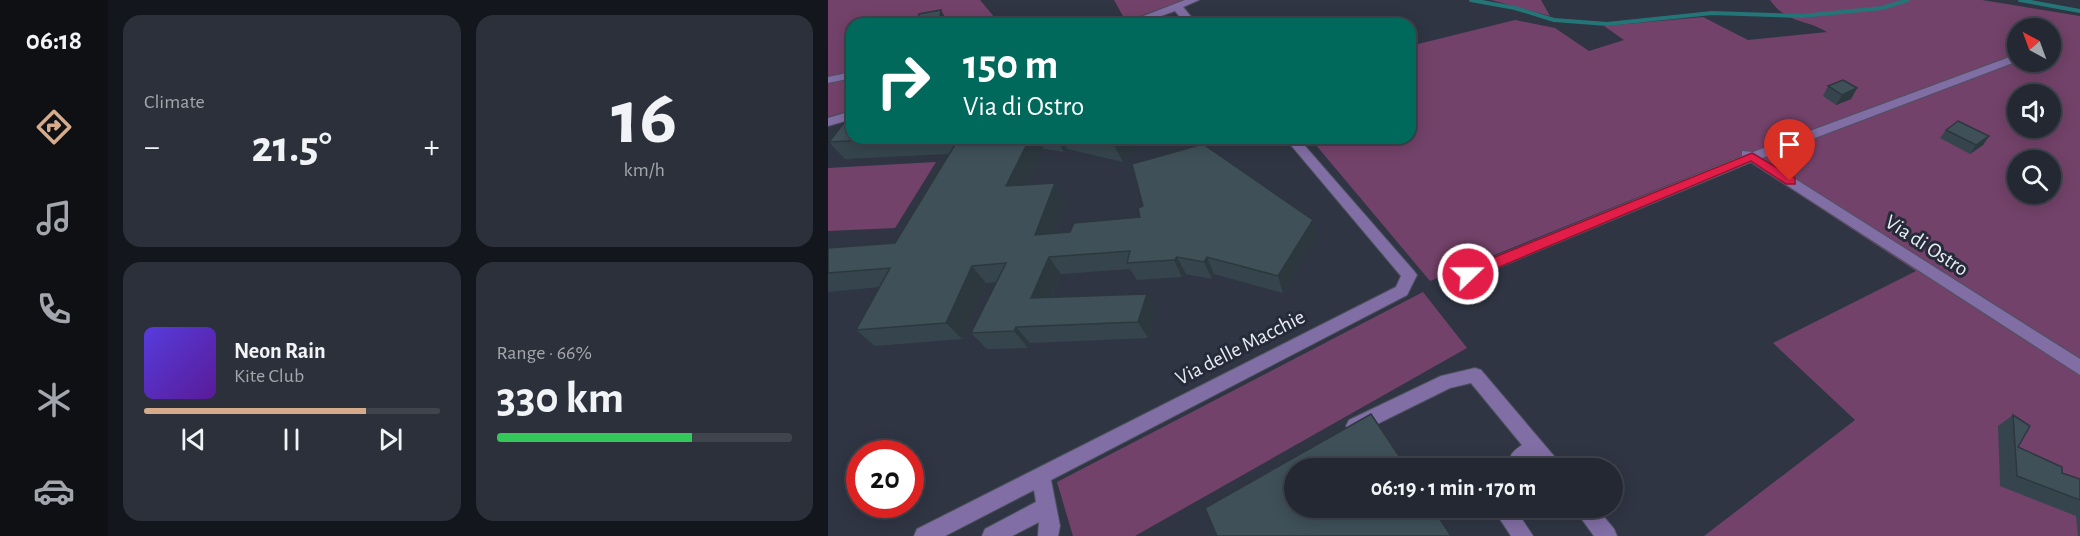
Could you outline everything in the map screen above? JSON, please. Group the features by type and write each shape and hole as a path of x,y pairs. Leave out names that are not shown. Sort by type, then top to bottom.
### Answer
{"street":[{"path":"1146,18 1194,0"},
{"path":"1177,7 1187,18"},
{"path":"1468,274 1749,155 2007,61"},
{"path":"828,80 846,76"},
{"path":"828,123 846,117"},
{"name":"Via delle Macchie","path":"924,536 1402,291 1409,275 1296,144"},
{"name":"Via di Ostro","path":"1749,155 2080,368"},
{"path":"1340,435 1447,381 1475,375 1543,458"},
{"path":"1519,458 1534,447"},
{"path":"1041,475 1050,526 1048,536"},
{"path":"992,536 1047,507"},
{"path":"1510,518 1523,536"},
{"path":"1592,518 1607,536"}],"shaded area":[{"path":"828,0 980,0 995,18 846,18 846,112 828,117"},
{"path":"1114,0 1184,0 1135,18 1124,18"},
{"path":"1491,0 1541,0 1550,16"},
{"path":"1770,0 1982,0 2080,16 2080,536 1704,536 1855,420 1773,343 1916,271 1740,156 1430,281 1315,144 1416,144 1416,45 1515,20 1555,28 1589,51 1624,40 1604,26 1703,17 1748,40 1827,32 1789,17 1776,8"},
{"path":"936,162 895,228 828,231 828,168"},
{"path":"1423,292 1467,348 1135,536 1073,536 1057,482"}],"building":[{"path":"941,10 940,18 918,18 919,14"},
{"path":"1843,80 1857,88 1842,95 1828,86"},
{"path":"846,120 846,141 829,142"},
{"path":"1958,121 1989,136 1976,145 1946,130"},
{"path":"955,144 1027,144 1006,186 1055,183 1035,235 1070,232 1074,223 1140,217 1138,208 1143,206 1132,164 1203,144 1313,220 1278,276 1207,257 1204,262 1177,257 1174,260 1127,263 1130,251 1049,257 1031,298 1147,294 1138,322 1016,327 1014,331 971,333 1006,263 972,266 946,323 856,330 890,268 828,273 828,248 895,243"},
{"path":"1371,414 1400,458 1293,458"},
{"path":"2013,415 2030,426 2018,447 2062,467 2062,473 2080,479 2080,500 2017,476"},
{"path":"1284,463 1284,518 1439,518 1451,536 1217,536 1205,508"}],"waterway":[{"path":"1471,0 1515,8 1554,20 1607,24 1712,13 1802,16 1882,8 1908,0"},
{"path":"2020,0 2080,11"}],"route":[{"path":"1468,274 1752,157 1790,181"}]}
